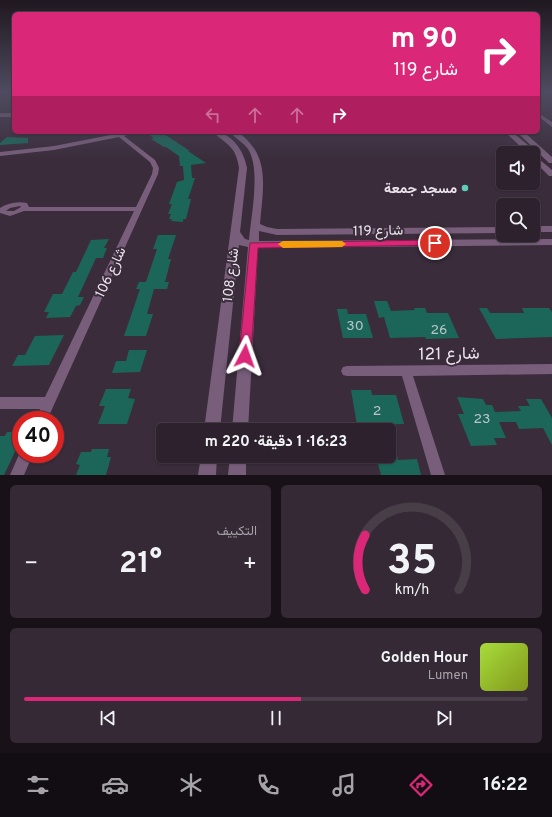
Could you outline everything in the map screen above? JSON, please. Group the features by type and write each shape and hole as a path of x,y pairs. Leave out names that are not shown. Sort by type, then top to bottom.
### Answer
{"street":[{"path":"0,115 12,115"},
{"path":"540,116 552,125"},
{"path":"0,120 12,120"},
{"path":"0,154 54,148 128,134"},
{"name":"شارع 108","path":"213,423 235,231 243,176 242,159 234,145 219,134"},
{"name":"شارع 108","path":"236,134 249,144 257,161 258,171 240,423"},
{"path":"510,134 525,146"},
{"path":"510,134 523,146"},
{"path":"522,134 536,146"},
{"name":"شارع 106","path":"45,411 139,209 156,168 153,161 121,136"},
{"path":"540,150 552,161"},
{"path":"540,163 552,174"},
{"path":"24,209 139,209"},
{"name":"شارع 119","path":"255,225 264,230 277,232 496,230"},
{"path":"540,230 552,229"},
{"path":"235,231 241,242 253,245"},
{"path":"392,244 384,240 384,236 422,231"},
{"name":"شارع 119","path":"253,245 552,242"},
{"name":"شارع 121","path":"346,372 552,369"},
{"path":"406,371 438,475"},
{"path":"0,403 49,403"},
{"path":"17,475 22,463"},
{"path":"207,475 208,463"},
{"path":"237,475 238,463"}],"building":[{"path":"148,134 164,134 206,163 191,165 192,178 195,178 188,199 191,199 186,219 183,219 183,222 171,221 172,219 169,219 171,214 168,214 172,204 169,204 177,182 184,180 183,166 180,166 179,156 151,139 154,138"},
{"path":"7,137 28,138 28,143 0,145 0,143"},
{"path":"158,235 176,235 168,259 171,259 165,282 169,282 167,289 154,289 147,314 153,314 146,336 124,336 140,289 136,289 139,282 146,282 157,249 153,249"},
{"path":"109,239 104,248 107,248 103,258 96,258 78,297 84,297 80,305 76,306 70,317 46,318 49,312 44,312 53,294 62,294 73,272 76,272 91,240"},
{"path":"374,301 387,301 391,311 425,308 427,313 448,313 459,338 390,338 384,317 379,318"},
{"path":"479,308 487,308 490,313 524,313 522,308 549,308 552,312 552,337 496,339"},
{"path":"337,309 347,309 348,314 366,314 373,338 343,338"},
{"path":"64,335 49,365 12,366 18,355 25,355 35,336"},
{"path":"129,350 147,350 140,372 112,373 116,361 126,361"},
{"path":"106,389 131,389 128,398 135,399 127,424 98,424 105,406 99,406"},
{"path":"351,390 371,390 372,395 396,395 404,424 357,423"},
{"path":"457,397 483,399 486,405 492,405 495,412 521,411 518,406 530,406 526,399 541,399 552,418 552,445 543,428 519,429 516,422 499,422 506,438 494,438 497,445 471,446 458,414 464,414"},
{"path":"7,432 12,432 12,458 4,475 0,475 0,436 5,436"},
{"path":"92,449 109,449 107,457 111,457 106,475 76,475 80,465 76,464 81,452 91,452"},
{"path":"396,450 398,460 417,459 421,475 381,475 378,463 396,463"}],"slow traffic":[{"path":"283,244 342,244"}],"place":[{"name":"مسجد جمعة","path":"465,188"}],"route":[{"path":"245,356 253,245 435,243"}]}
